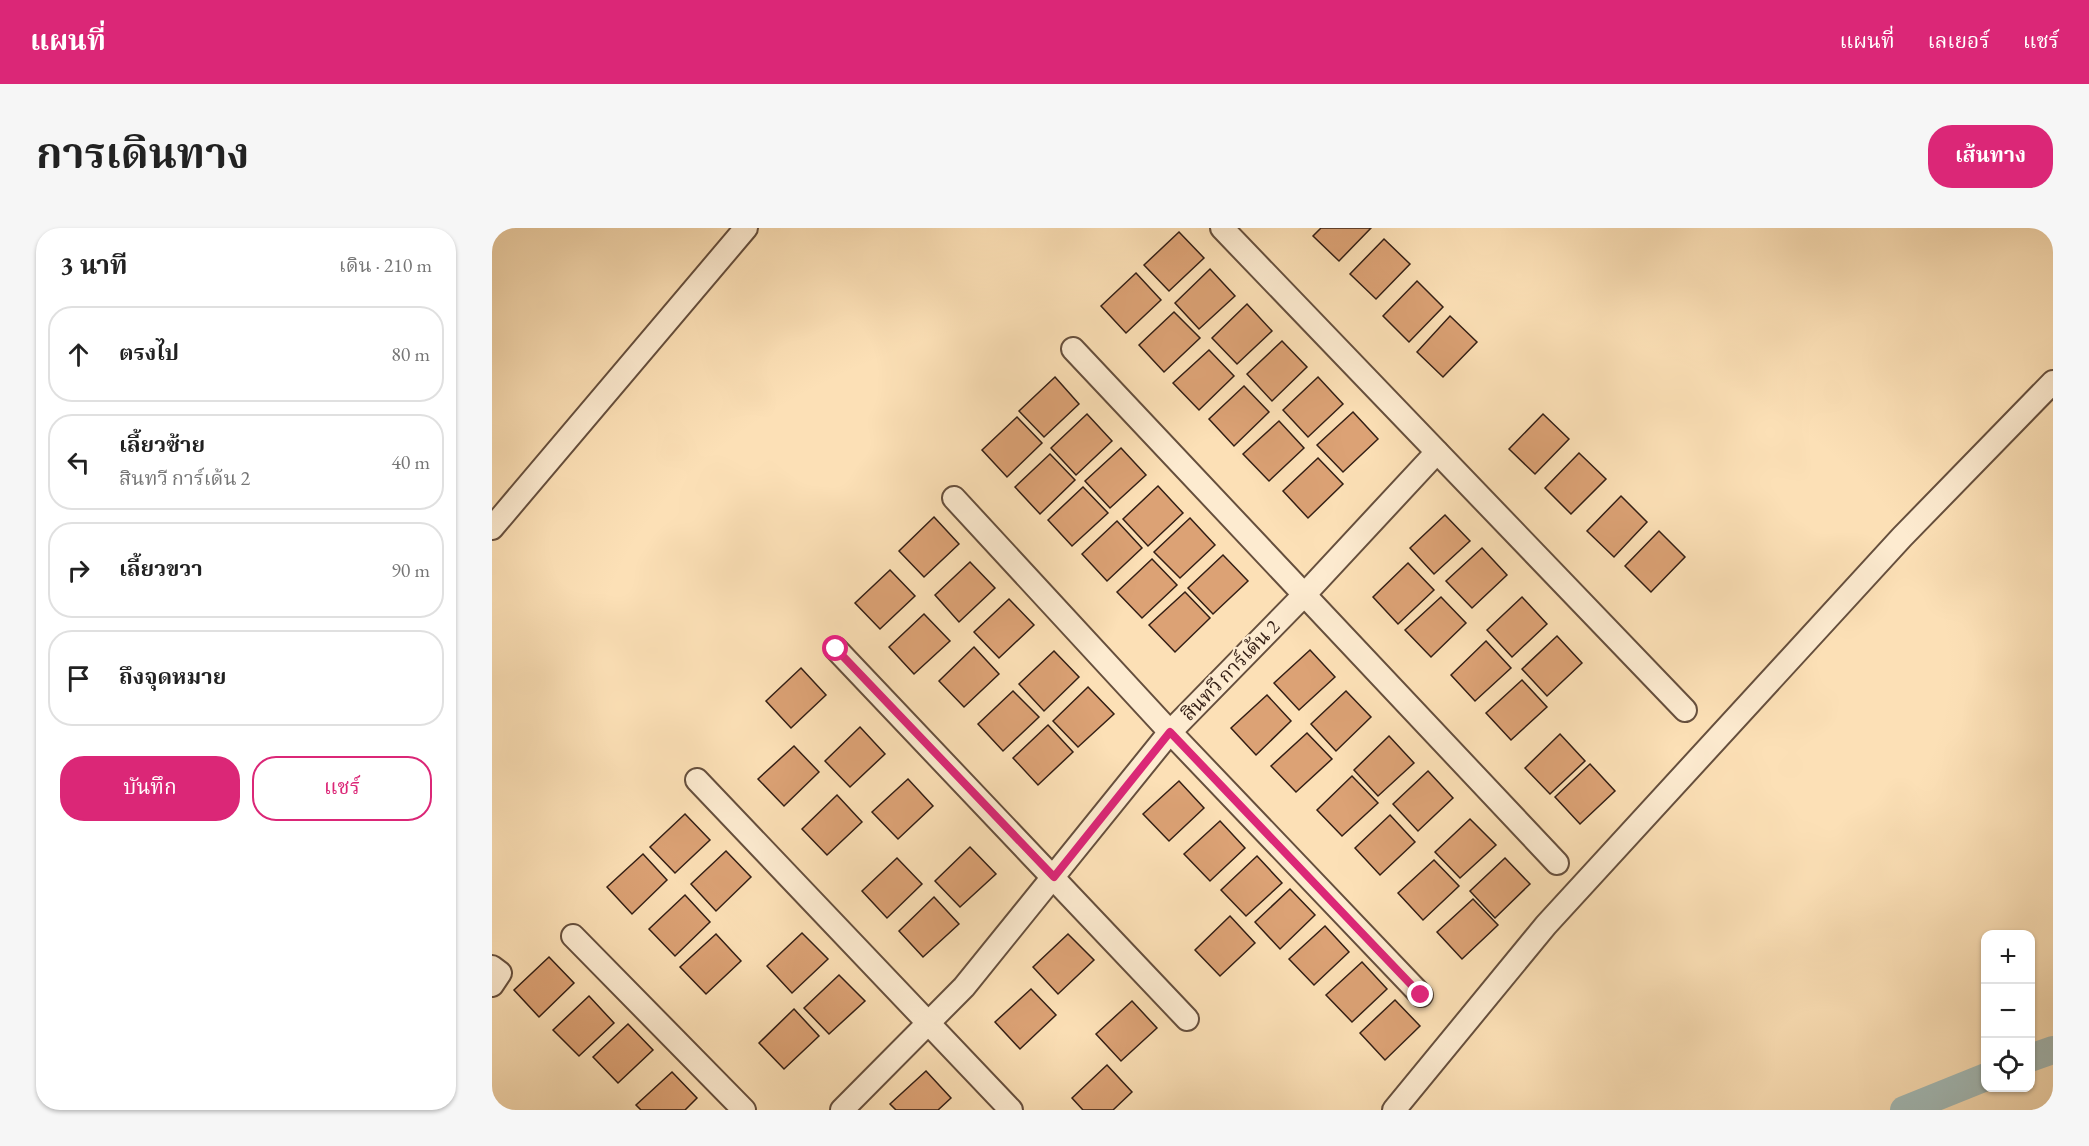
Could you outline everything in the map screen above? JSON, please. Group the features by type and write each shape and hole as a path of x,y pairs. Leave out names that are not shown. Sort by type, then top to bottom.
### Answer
{"street":[{"path":"492,528 747,228"},
{"path":"1222,228 1685,710"},
{"path":"1073,349 1557,863"},
{"path":"1394,1110 1546,925 1902,537 2053,382"},
{"name":"สินทวี การ์เด้น 2","path":"842,1110 964,987 1170,732 1305,594 1437,452"},
{"path":"954,498 1170,732 1421,995"},
{"path":"836,649 1187,1019"},
{"path":"697,780 930,1022 1011,1110"},
{"path":"573,936 744,1110"},
{"path":"492,967 501,973 492,985"}],"building":[{"path":"1321,228 1371,228 1339,261 1313,236"},
{"path":"1179,232 1204,258 1169,291 1144,265"},
{"path":"1384,239 1410,264 1376,299 1350,274"},
{"path":"1210,269 1235,296 1199,329 1175,303"},
{"path":"1136,273 1161,300 1126,333 1101,306"},
{"path":"1417,281 1443,307 1409,342 1383,316"},
{"path":"1247,304 1272,331 1237,364 1212,338"},
{"path":"1174,312 1200,338 1164,372 1139,345"},
{"path":"1450,316 1477,342 1443,377 1417,352"},
{"path":"1282,341 1307,367 1272,401 1247,374"},
{"path":"1209,350 1234,376 1199,410 1173,383"},
{"path":"1055,377 1079,404 1044,437 1019,411"},
{"path":"1318,377 1343,404 1308,437 1283,410"},
{"path":"1244,386 1269,412 1234,446 1209,419"},
{"path":"1353,412 1378,439 1343,472 1317,445"},
{"path":"1087,414 1112,441 1076,475 1051,448"},
{"path":"1543,414 1569,439 1535,474 1509,449"},
{"path":"1017,417 1042,443 1007,477 982,450"},
{"path":"1279,421 1304,448 1269,481 1243,454"},
{"path":"1121,448 1146,475 1110,508 1085,481"},
{"path":"1579,453 1606,479 1571,514 1545,488"},
{"path":"1050,454 1075,480 1040,514 1015,487"},
{"path":"1318,458 1343,484 1308,518 1283,491"},
{"path":"1158,486 1183,513 1148,546 1123,519"},
{"path":"1083,487 1108,513 1072,546 1048,520"},
{"path":"1621,496 1647,522 1614,557 1587,531"},
{"path":"1445,515 1470,541 1434,574 1410,548"},
{"path":"934,517 959,544 924,577 899,551"},
{"path":"1190,518 1215,545 1180,578 1154,552"},
{"path":"1117,521 1142,548 1107,581 1082,554"},
{"path":"1659,531 1685,557 1651,592 1625,566"},
{"path":"1482,548 1507,575 1472,608 1446,581"},
{"path":"1223,555 1248,581 1213,614 1188,588"},
{"path":"1152,559 1177,585 1142,618 1117,592"},
{"path":"970,562 995,588 959,622 935,595"},
{"path":"1408,563 1434,590 1398,624 1373,597"},
{"path":"890,570 915,596 880,629 855,603"},
{"path":"1185,592 1210,618 1175,652 1149,625"},
{"path":"1441,597 1466,623 1431,657 1405,630"},
{"path":"1522,597 1547,624 1512,657 1487,630"},
{"path":"1009,599 1034,625 999,658 974,632"},
{"path":"924,614 950,641 914,674 889,647"},
{"path":"1557,636 1582,663 1547,696 1522,669"},
{"path":"1486,641 1511,668 1475,701 1451,675"},
{"path":"974,647 999,674 964,707 939,681"},
{"path":"1310,650 1335,677 1299,710 1274,683"},
{"path":"1054,651 1079,677 1044,711 1019,684"},
{"path":"801,668 826,695 791,728 766,701"},
{"path":"1522,680 1547,707 1511,740 1486,713"},
{"path":"1088,687 1114,714 1078,747 1053,721"},
{"path":"1013,691 1039,717 1003,751 978,724"},
{"path":"1346,691 1371,717 1336,751 1311,724"},
{"path":"1267,695 1291,721 1256,755 1231,728"},
{"path":"1048,725 1073,752 1038,785 1013,758"},
{"path":"860,727 885,754 850,787 825,761"},
{"path":"1307,733 1332,759 1296,792 1271,766"},
{"path":"1560,734 1585,761 1550,794 1525,768"},
{"path":"1389,736 1414,763 1378,796 1354,770"},
{"path":"794,746 819,772 784,806 758,779"},
{"path":"1590,764 1615,791 1580,824 1555,797"},
{"path":"1428,771 1453,798 1418,831 1393,804"},
{"path":"1352,776 1378,803 1342,836 1317,810"},
{"path":"908,779 933,806 898,839 872,812"},
{"path":"1179,781 1204,808 1169,841 1143,814"},
{"path":"837,795 862,822 827,855 802,829"},
{"path":"685,814 710,840 675,873 650,847"},
{"path":"1390,815 1415,842 1380,875 1355,848"},
{"path":"1470,819 1496,845 1460,878 1435,852"},
{"path":"1220,821 1245,848 1210,881 1184,854"},
{"path":"970,847 996,874 960,907 935,881"},
{"path":"726,851 751,877 716,911 691,884"},
{"path":"643,854 667,880 632,914 607,887"},
{"path":"1257,856 1282,883 1246,916 1221,890"},
{"path":"897,858 922,884 887,918 862,891"},
{"path":"1505,858 1530,884 1495,918 1470,891"},
{"path":"1434,860 1459,886 1423,920 1398,893"},
{"path":"1290,889 1315,915 1280,949 1255,922"},
{"path":"685,895 710,922 675,956 649,929"},
{"path":"934,897 959,924 923,957 899,931"},
{"path":"1473,899 1498,925 1462,959 1437,932"},
{"path":"1230,916 1255,943 1220,976 1195,950"},
{"path":"1325,926 1349,952 1314,985 1289,959"},
{"path":"802,933 828,959 792,993 767,966"},
{"path":"716,934 741,961 706,994 680,967"},
{"path":"1068,934 1094,960 1058,994 1033,967"},
{"path":"549,957 574,983 539,1017 514,990"},
{"path":"1362,962 1387,989 1352,1022 1326,995"},
{"path":"839,975 865,1001 829,1034 804,1008"},
{"path":"1031,989 1056,1015 1020,1049 995,1022"},
{"path":"589,996 614,1023 579,1056 553,1030"},
{"path":"1395,1000 1420,1026 1385,1060 1360,1033"},
{"path":"1132,1001 1157,1028 1121,1061 1096,1034"},
{"path":"794,1009 819,1036 784,1069 759,1043"},
{"path":"628,1024 653,1050 618,1083 593,1057"},
{"path":"1107,1065 1132,1092 1113,1110 1083,1110 1072,1098"},
{"path":"926,1071 951,1098 938,1110 896,1110 890,1104"},
{"path":"672,1072 697,1098 685,1110 641,1110 636,1105"}],"waterway":[{"path":"2035,1056 2053,1050"},
{"path":"1904,1110 1981,1079"}],"route":[{"path":"836,649 1054,877 1170,732 1421,995"}]}
